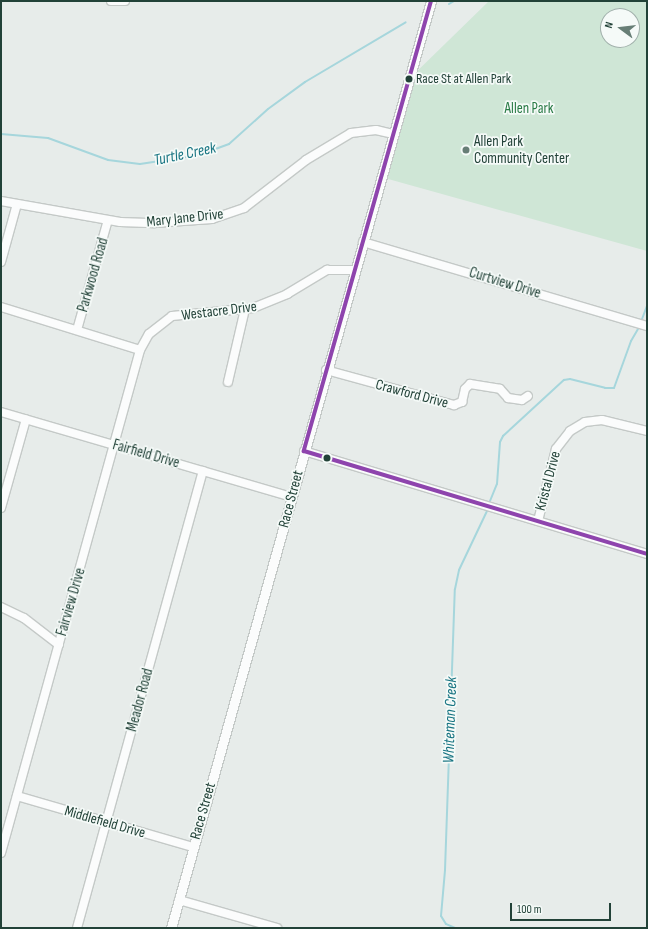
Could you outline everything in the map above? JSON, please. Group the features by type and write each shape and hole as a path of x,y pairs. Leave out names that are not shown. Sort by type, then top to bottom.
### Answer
{"street":[{"path":"111,1 126,1"},
{"name":"Race Street","path":"171,928 354,270 431,1"},
{"name":"Mary Jane Drive","path":"1,201 108,220 155,223 212,219 234,213 259,198 306,160 351,133 376,130 393,134"},
{"path":"1,262 17,204"},
{"name":"Parkwood Road","path":"77,330 108,220"},
{"name":"Curtview Drive","path":"363,242 647,326"},
{"name":"Westacre Drive","path":"140,350 149,334 172,316 245,309 264,305 328,270 354,270"},
{"path":"1,307 140,350"},
{"path":"228,382 245,309"},
{"name":"Fairview Drive","path":"1,853 115,445 140,350"},
{"name":"Crawford Drive","path":"326,370 454,406 462,402 465,390 470,384 500,389 508,398 522,400 528,396"},
{"name":"Fairfield Drive","path":"1,412 291,497"},
{"path":"1,508 26,419"},
{"name":"Kristal Drive","path":"538,521 556,449 570,431 585,422 602,420 647,431"},
{"path":"304,451 538,521 646,551"},
{"name":"Meador Road","path":"77,928 203,471"},
{"path":"1,607 24,618 59,645"},
{"name":"Middlefield Drive","path":"17,796 193,847"},
{"path":"179,900 277,928"}],"green space":[{"name":"Allen Park","path":"489,1 647,1 647,251 381,177 408,80"}],"waterway":[{"name":"Turtle Creek","path":"449,4 454,1"},
{"name":"Turtle Creek","path":"1,134 48,138 108,160 140,164 199,155 229,144 268,109 305,82 406,22"},
{"name":"Whiteman Creek","path":"642,319 647,306"},
{"name":"Whiteman Creek","path":"490,501 497,484 500,442 503,436 564,380 570,379 605,388 614,388 631,341 638,329"},
{"name":"Whiteman Creek","path":"455,928 446,924 441,916 445,870 455,589 459,570 487,511"}],"transit line":[{"path":"431,1 304,451 647,554"}],"place":[{"name":"Race St at Allen Park","path":"409,79"},
{"name":"Allen Park Community Center","path":"466,150"}]}
